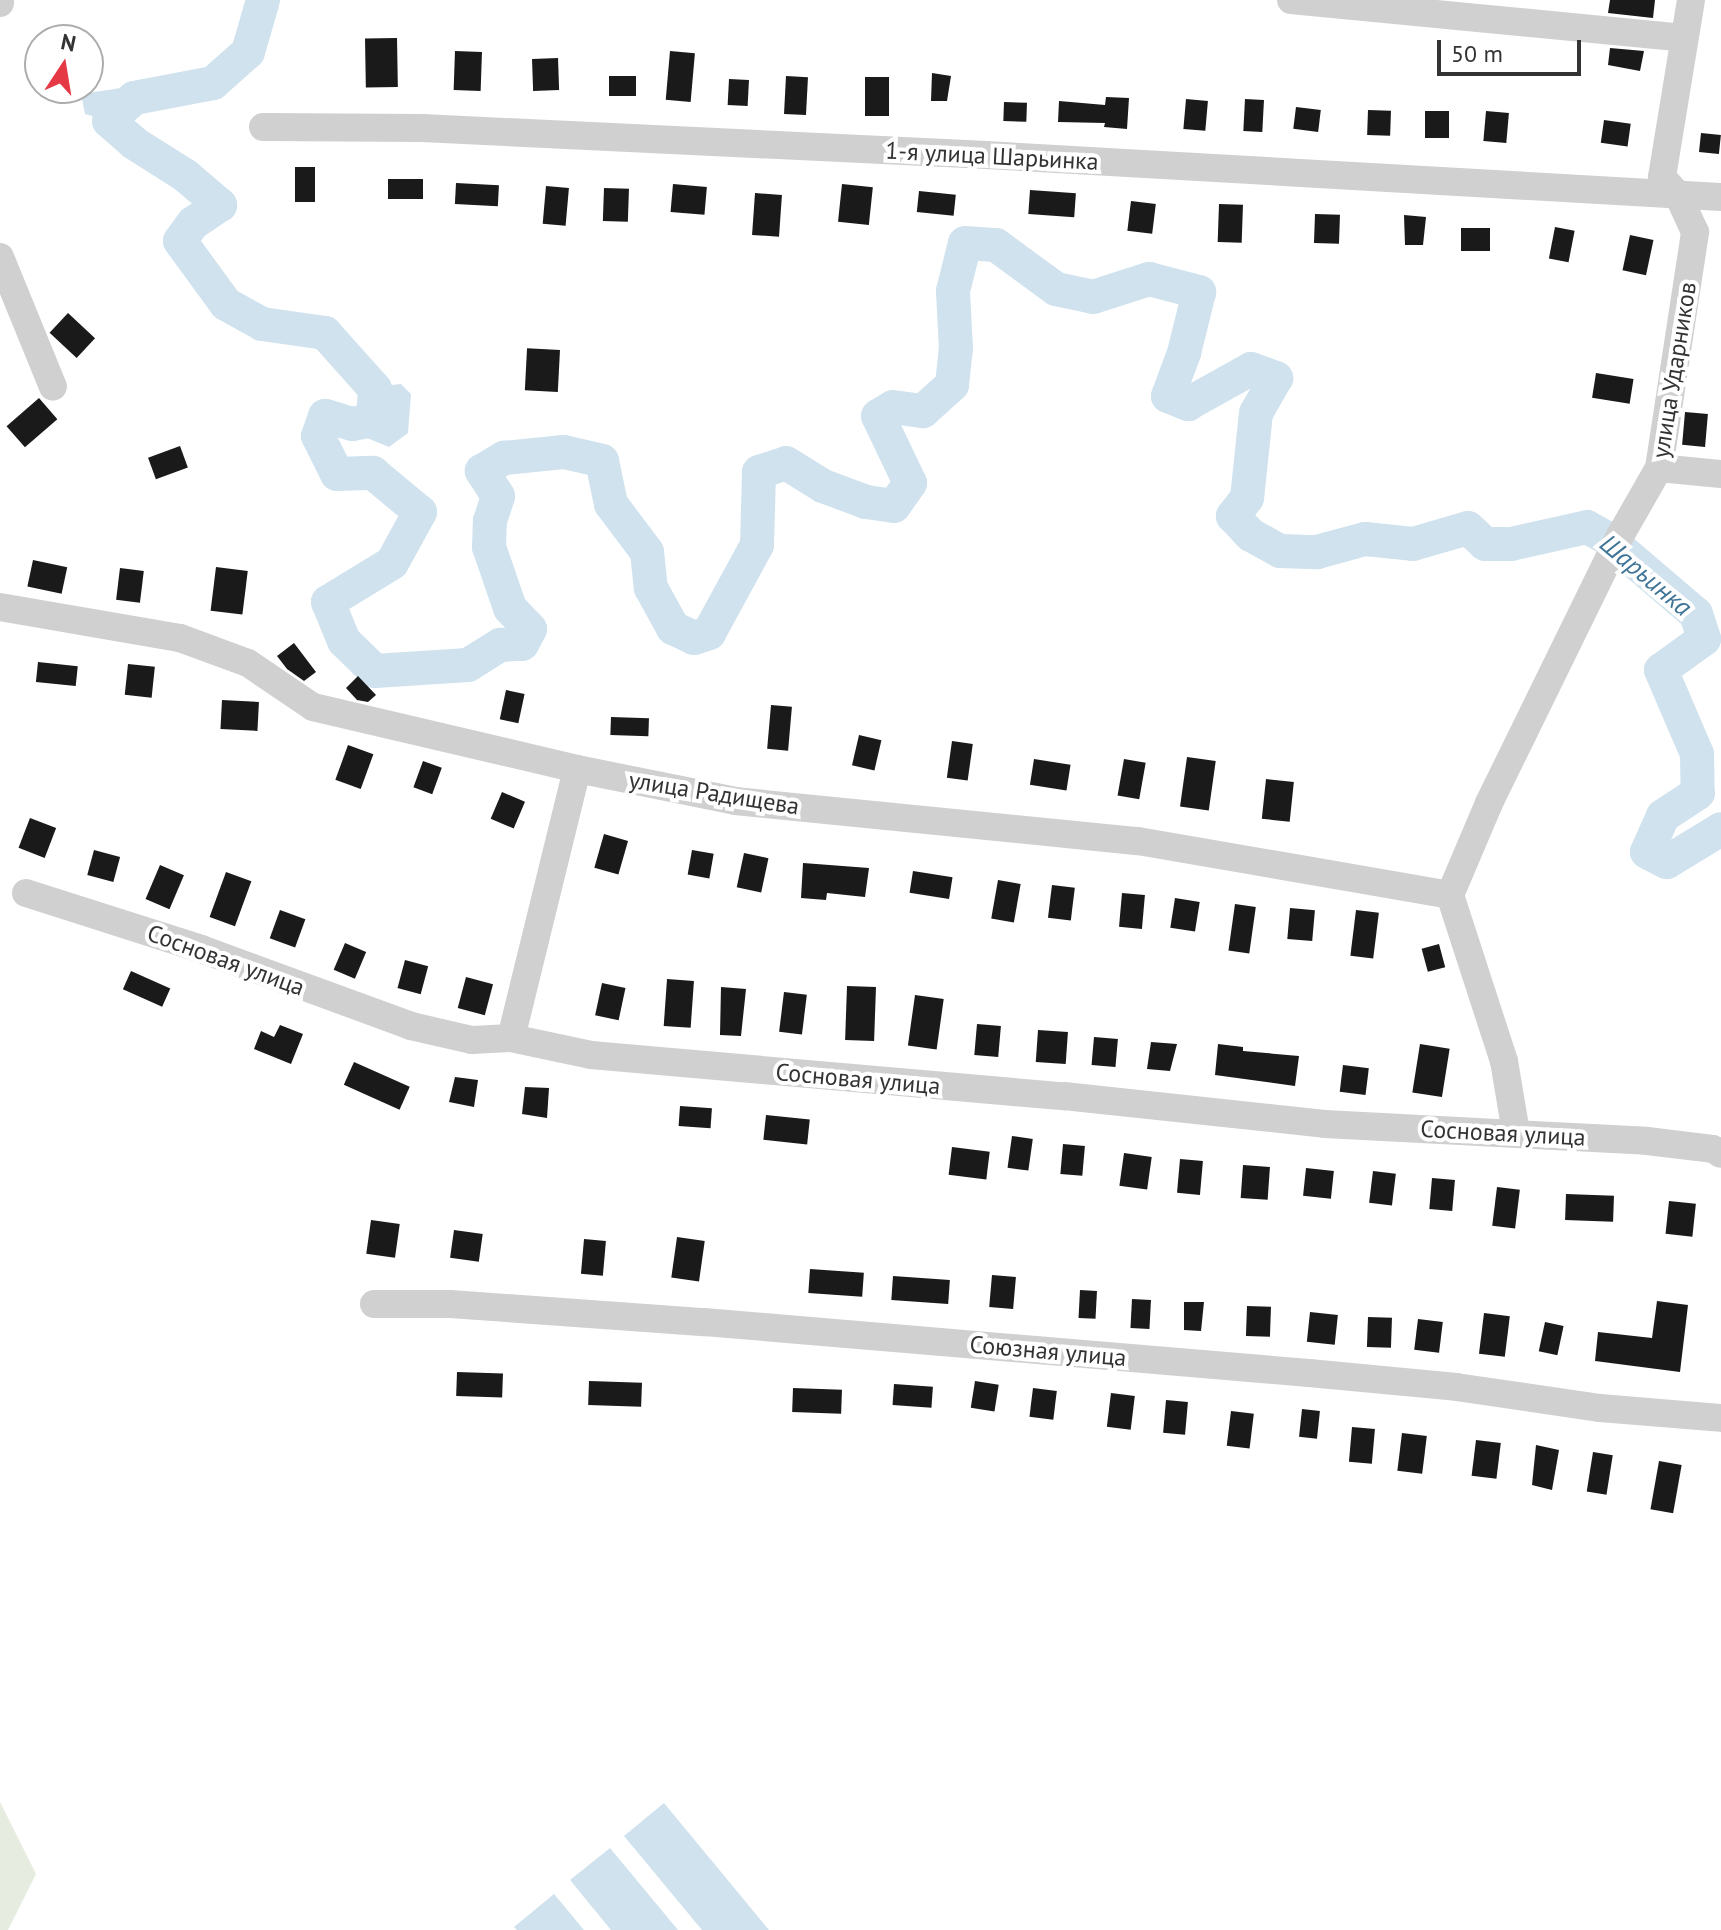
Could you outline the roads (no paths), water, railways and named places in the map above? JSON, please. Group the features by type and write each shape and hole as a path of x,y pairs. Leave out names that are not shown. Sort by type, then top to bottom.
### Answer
{"street":[{"path":"1291,0 1684,38"},
{"name":"улица Ударников","path":"1450,895 1489,803 1614,548 1659,468 1695,232 1678,195 1662,177 1691,0"},
{"name":"1-я улица Шарьинка","path":"263,127 422,128 986,155 1721,197"},
{"path":"0,257 53,387"},
{"path":"1659,468 1721,474"},
{"name":"улица Радищева","path":"0,607 180,638 248,663 313,707 577,769 735,801 1138,841 1450,895"},
{"path":"511,1038 577,769"},
{"name":"Сосновая улица","path":"26,893 201,949 411,1026 472,1040 511,1038 591,1055 1064,1096 1325,1124 1516,1133 1717,1152"},
{"path":"1450,895 1504,1061 1516,1133"},
{"name":"Союзная улица","path":"374,1304 450,1304 704,1322 1309,1373 1456,1387 1600,1408 1721,1418"}],"water":[{"path":"121,88 134,113 120,124 85,114 83,104 104,104 104,91"},
{"path":"401,384 411,394 408,433 389,447 355,433 361,414 373,419 382,386"},
{"path":"664,1803 769,1930 702,1930 624,1836"},
{"path":"610,1848 678,1930 611,1930 570,1880"},
{"path":"554,1894 584,1930 517,1930 514,1927"}],"waterway":[{"name":"Шарьинка","path":"263,0 248,52 213,83 134,98 109,121 134,143 186,176 220,205 193,223 180,241 226,304 262,324 325,333 375,389 373,420 352,424 325,416 318,436 337,474 373,473 420,512 392,563 328,602 344,641 375,671 468,665 500,645 522,644 530,629 510,608 489,547 490,521 498,496 482,471 504,458 564,452 602,461 611,504 647,552 651,588 673,628 694,638 709,633 757,545 759,472 786,463 823,486 866,502 894,506 910,483 878,416 893,407 923,411 952,385 956,349 953,291 965,243 996,245 1056,289 1093,297 1149,279 1199,292 1184,353 1168,396 1188,404 1251,369 1276,378 1256,413 1247,498 1233,516 1251,535 1280,551 1317,552 1365,539 1413,544 1468,528 1485,544 1511,544 1587,527 1607,538 1696,614 1704,639 1661,670 1697,754 1698,793 1663,816 1647,852 1667,862 1721,829"}]}
